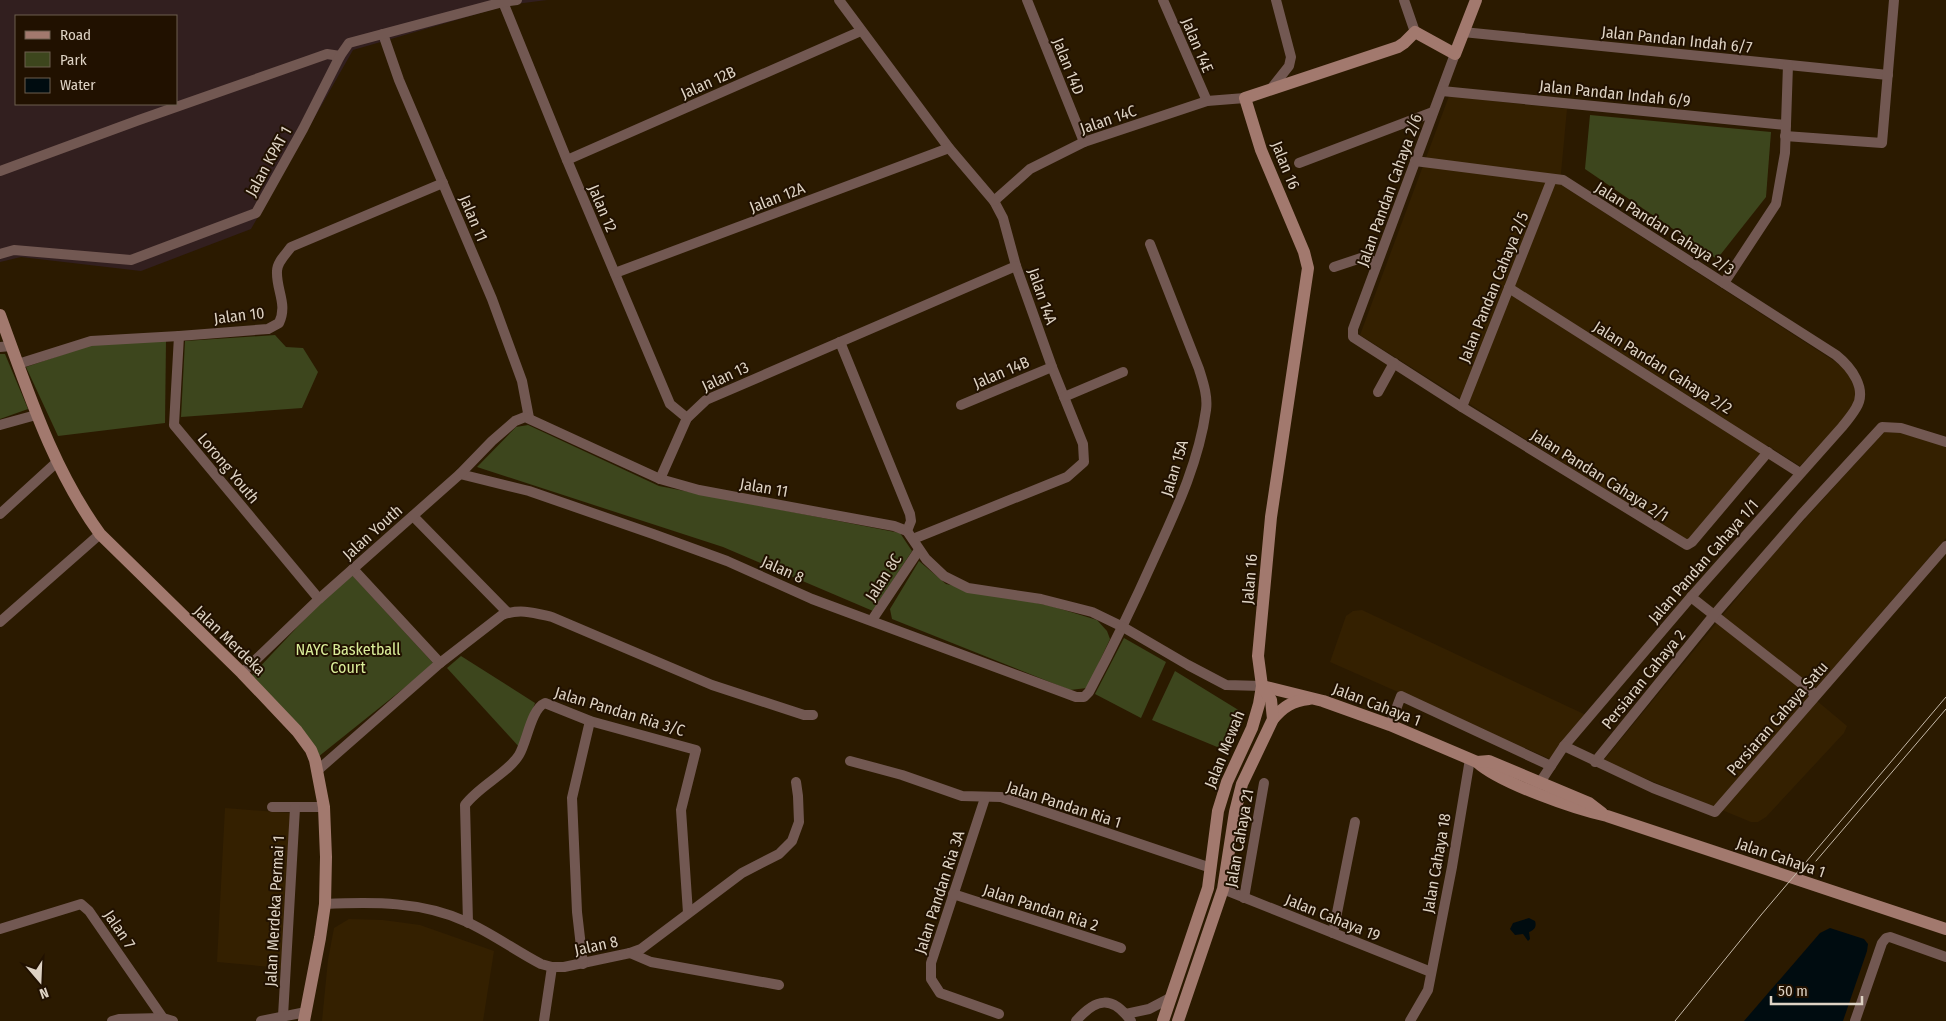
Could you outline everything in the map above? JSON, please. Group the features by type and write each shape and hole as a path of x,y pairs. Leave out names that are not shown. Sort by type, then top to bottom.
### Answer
{"street":[{"name":"Jalan KPAT 1","path":"0,254 14,250 131,260 256,213 340,56 349,43 503,2 517,0"},
{"name":"Jalan 14A","path":"839,0 949,148 994,202 1003,218 1016,266 1052,367 1083,444 1084,462 1067,477 910,534"},
{"name":"Jalan 14D","path":"1027,0 1084,142"},
{"name":"Jalan 14E","path":"1163,0 1206,102"},
{"path":"1269,91 1289,66 1291,57 1276,0"},
{"path":"1404,0 1415,32 1456,54 1476,0"},
{"path":"1785,136 1882,143 1894,0"},
{"name":"Jalan 12","path":"503,2 567,160 670,404 686,418"},
{"name":"Jalan 12B","path":"567,160 861,31"},
{"path":"1246,98 1398,47 1415,32"},
{"name":"Jalan Pandan Indah 6/7","path":"1463,32 1888,76"},
{"name":"Jalan 11","path":"384,34 399,80 492,299 522,381 527,418 660,479 699,490 886,524 910,534"},
{"path":"0,171 327,54 340,56"},
{"name":"Jalan Pandan Cahaya 2/6","path":"1353,337 1353,329 1377,263 1456,54"},
{"path":"1724,283 1776,204 1785,153 1788,65"},
{"name":"Jalan Pandan Indah 6/9","path":"1442,91 1786,125"},
{"name":"Jalan 14C","path":"994,202 1030,169 1084,142 1206,102 1246,98"},
{"name":"Jalan 16","path":"1246,98 1261,150 1304,252 1308,268 1271,517 1258,656 1262,686"},
{"path":"1299,163 1434,112"},
{"name":"Jalan 12A","path":"615,273 949,148"},
{"name":"Jalan Pandan Cahaya 2/3","path":"1416,161 1562,180 1836,354 1849,365 1856,377 1861,394"},
{"name":"Jalan Pandan Cahaya 2/5","path":"1462,407 1552,179"},
{"name":"Jalan 10","path":"18,364 91,341 268,329 279,323 284,313 277,270 280,261 291,247 443,183"},
{"name":"Jalan 15A","path":"1089,692 1123,627 1188,482 1206,409 1205,389 1199,369 1150,244"},
{"path":"1334,267 1364,257 1377,263"},
{"name":"Jalan 13","path":"660,479 686,418 706,400 1016,266"},
{"name":"Jalan Pandan Cahaya 2/2","path":"1509,288 1800,472"},
{"name":"Jalan Merdeka","path":"0,316 6,346 18,364 36,415 57,462 75,497 100,534 242,673 297,731 310,750 318,770 324,807 326,857 320,938 305,1016"},
{"name":"Lorong Youth","path":"179,336 174,425 319,599"},
{"name":"Jalan Pandan Cahaya 2/1","path":"1353,337 1462,407 1687,546 1724,506 1768,452"},
{"path":"840,342 910,514 910,534 926,559 944,576 968,588 1050,601 1092,612 1123,627 1226,685 1262,686"},
{"path":"1378,392 1394,363"},
{"name":"Jalan 14B","path":"961,405 1052,367"},
{"path":"1064,397 1123,372"},
{"name":"Jalan Pandan Cahaya 1/1","path":"1537,787 1564,746 1691,597 1800,472 1842,427 1857,407 1861,394"},
{"path":"0,425 36,415"},
{"name":"Jalan Youth","path":"242,673 319,599 460,474 509,426 515,421 527,418"},
{"name":"Persiaran Cahaya 2","path":"1595,762 1714,615 1882,427 1901,428 1946,442"},
{"path":"0,514 57,462"},
{"name":"Jalan 8","path":"460,474 529,491 653,534 727,561 812,599 1076,697 1084,697 1089,692"},
{"path":"413,516 508,613"},
{"path":"0,622 100,534"},
{"name":"Persiaran Cahaya Satu","path":"1564,746 1653,788 1715,812 1946,546"},
{"name":"Jalan 8C","path":"872,620 919,550"},
{"path":"353,569 440,663"},
{"path":"1691,597 1816,695"},
{"path":"318,770 440,663 502,615 524,611 552,617 712,685 804,715 813,715"},
{"name":"Jalan Cahaya 1","path":"1262,686 1316,698 1390,725 1473,760 1486,770 1537,787 1584,811 1606,816 1946,929"},
{"name":"Jalan Mewah","path":"1178,1021 1223,889 1235,812 1242,784 1273,719 1271,700 1262,686"},
{"name":"Jalan Mewah","path":"1163,1021 1208,888 1218,811 1227,782 1252,728 1262,686"},
{"path":"1390,725 1401,696 1551,766"},
{"path":"1273,719 1282,708 1292,702 1316,698"},
{"name":"Jalan Pandan Ria 3/C","path":"468,923 465,805 471,797 513,763 520,754 540,705 545,703 590,721 696,750 681,810 688,913"},
{"path":"583,964 577,912 572,798 590,721"},
{"name":"Jalan Cahaya 18","path":"1410,1021 1428,990 1473,760"},
{"name":"Jalan Pandan Ria 1","path":"850,761 902,775 962,796 1001,798 1211,868"},
{"name":"Jalan 8","path":"324,904 377,902 428,909 468,923 541,964 552,967 583,964 630,953 651,943 742,872 779,854 792,841 799,822 796,782"},
{"name":"Jalan Cahaya 21","path":"1244,898 1264,782"},
{"name":"Jalan Pandan Ria 3A","path":"986,798 931,962 931,979 940,993 998,1014"},
{"path":"272,808 324,807"},
{"name":"Jalan Merdeka Permai 1","path":"283,1016 295,808"},
{"path":"1333,933 1355,822"},
{"name":"Jalan Cahaya 19","path":"1223,889 1431,972"},
{"name":"Jalan Pandan Ria 2","path":"953,894 1121,948"},
{"name":"Jalan 7","path":"0,929 82,904 90,910 168,1019"},
{"path":"1855,1021 1882,943 1886,938 1890,937 1946,957"},
{"path":"630,953 651,962 779,986"},
{"path":"544,1021 552,967"},
{"path":"1076,1021 1087,1009 1097,1004 1109,1003 1118,1006 1128,1018 1170,998"},
{"path":"261,1021 283,1016 305,1016"},
{"name":"Jalan 7","path":"112,1021 119,1019 168,1019"}],"shaded area":[{"path":"0,0 547,0 508,5 353,50 251,229 141,271 21,257 0,262"},
{"path":"1449,96 1567,109 1560,184 1845,368 1857,395 1853,404 1841,422 1800,466 1767,445 1687,541 1360,335"},
{"path":"1884,432 1901,433 1946,446 1946,538 1810,695 1847,726 1844,733 1766,817 1758,822 1751,822 1603,761 1774,553"},
{"path":"1362,610 1586,715 1550,759 1330,662 1346,616 1353,611"},
{"path":"225,808 290,813 282,968 217,962"},
{"path":"349,919 383,920 420,925 494,951 483,1021 322,1021 328,960 334,928"}],"green space":[{"path":"1590,115 1771,132 1766,197 1717,259 1585,169"},
{"path":"275,335 286,347 303,348 318,372 302,408 181,417 185,341"},
{"path":"166,340 165,423 58,436 26,367 91,345"},
{"path":"0,354 5,354 28,409 0,419"},
{"path":"528,425 659,486 900,533 912,551 873,611 723,547 477,467 516,427"},
{"path":"919,561 946,584 1051,606 1097,620 1107,631 1110,639 1087,688 1070,690 892,619 890,609"},
{"name":"NAYC Basketball Court","path":"352,575 434,664 318,757 299,729 252,675 320,603"},
{"path":"1124,638 1166,662 1141,718 1095,694"},
{"path":"461,656 535,703 520,748 447,668"},
{"path":"1175,671 1240,711 1241,719 1222,749 1152,720"}],"water":[{"path":"1529,918 1535,921 1536,925 1529,932 1530,939 1528,941 1523,934 1515,935 1510,929 1513,923"},
{"path":"1830,928 1864,939 1868,944 1843,1021 1744,1021 1820,933"}],"tram line":[{"path":"1675,1021 1761,915 1946,697"},
{"path":"1816,861 1946,709"}]}
